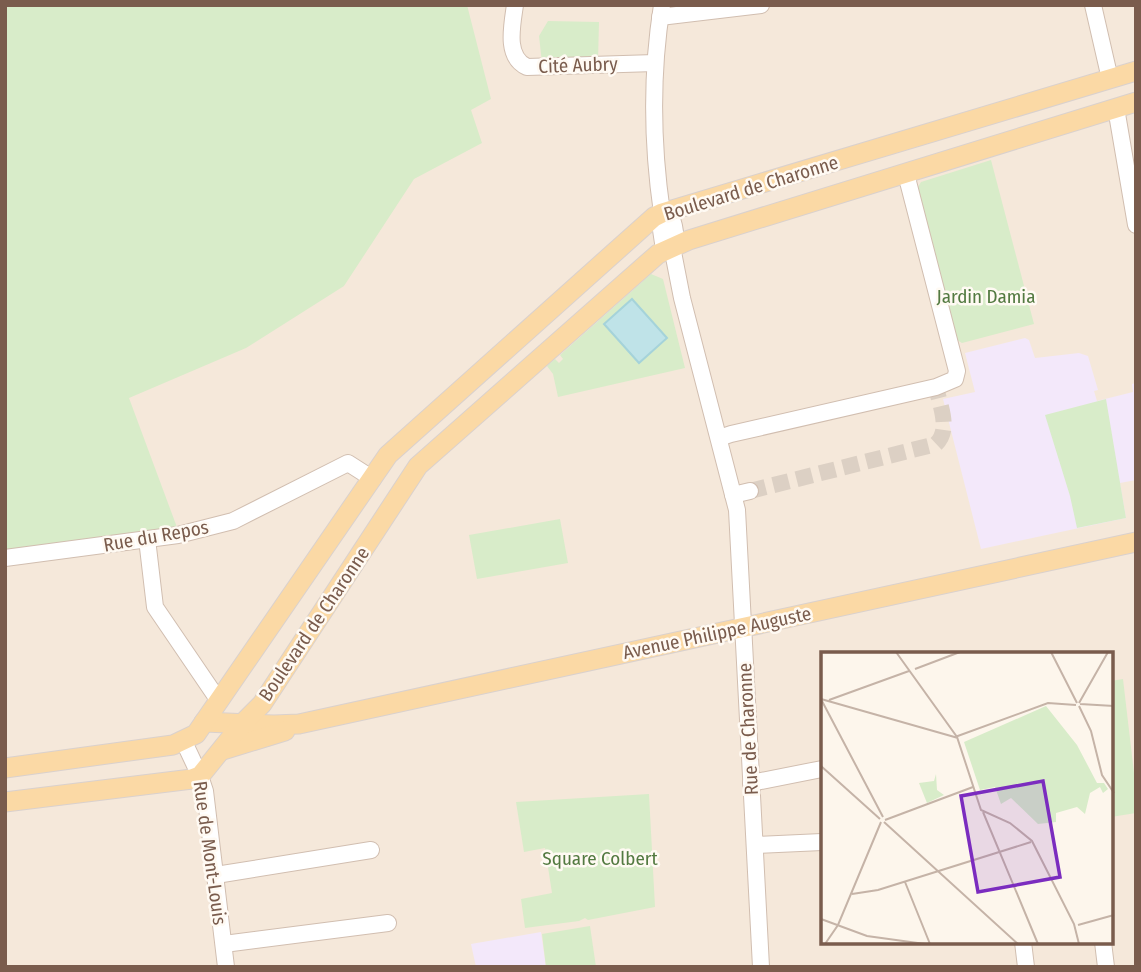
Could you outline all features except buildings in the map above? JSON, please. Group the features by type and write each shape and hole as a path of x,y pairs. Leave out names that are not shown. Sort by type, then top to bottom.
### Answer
{"main road":[{"name":"Boulevard de Charonne","path":"184,742 196,734 388,455 645,224 662,213 1136,71"},
{"path":"1110,79 1116,108"},
{"name":"Boulevard de Charonne","path":"200,776 242,724 262,704 418,466 652,258 672,247 1136,102"},
{"path":"397,445 418,466"},
{"name":"Avenue Philippe Auguste","path":"204,722 299,724 1136,542"},
{"name":"Avenue Philippe Auguste","path":"223,750 280,733 299,724"},
{"path":"5,768 184,742"},
{"path":"5,802 200,776"}],"street":[{"name":"Cité Aubry","path":"515,5 513,51 520,64 527,67 655,63"},
{"path":"662,213 653,102 661,11 761,5"},
{"path":"1093,5 1110,79"},
{"path":"1116,108 1136,225"},
{"path":"719,438 936,387 955,379 957,371 906,174"},
{"name":"Rue de Charonne","path":"662,213 672,219 674,226 676,238 672,247 682,298 737,510 761,967"},
{"name":"Rue du Repos","path":"5,558 178,536 233,521 348,463 373,479"},
{"path":"733,495 750,491"},
{"path":"147,539 155,607 219,701"},
{"name":"Rue de Mont-Louis","path":"184,742 205,791 226,967"},
{"path":"751,783 821,769"},
{"path":"755,845 821,842"},
{"path":"216,875 371,850"},
{"path":"224,944 388,923"},
{"path":"1023,944 1027,967"},
{"path":"1103,944 1106,967"}],"shaded area":[{"path":"5,5 1136,5 1136,967 5,967"},
{"path":"1025,338 1029,340 1035,358 1079,353 1088,356 1098,390 1094,391 1097,401 1133,392 1132,384 1136,383 1136,480 1120,483 1126,518 981,549 943,399 975,392 965,353"},
{"path":"541,932 546,967 476,967 471,944"}],"green space":[{"path":"5,5 467,5 491,99 471,110 482,143 414,179 344,286 246,348 129,398 178,530 5,554"},
{"path":"548,21 599,22 598,61 542,63 539,36"},
{"name":"Jardin Damia","path":"991,160 1034,324 962,343 957,340 918,187 921,182"},
{"path":"651,274 663,279 685,368 558,397 553,374 547,366 555,359 559,363 563,359 560,355"},
{"path":"1106,399 1126,518 1077,528 1045,415"},
{"path":"560,519 568,563 477,579 469,535"},
{"path":"1123,679 1136,790 1136,813 1113,817 1113,681"},
{"name":"Square Colbert","path":"649,794 655,907 588,920 585,918 525,928 521,899 552,893 545,848 524,852 516,802"},
{"path":"590,926 596,967 546,967 542,934"}],"water":[{"path":"632,299 667,338 639,363 604,324"}],"tunnel":[{"path":"750,491 936,444 944,425 936,387"}]}
